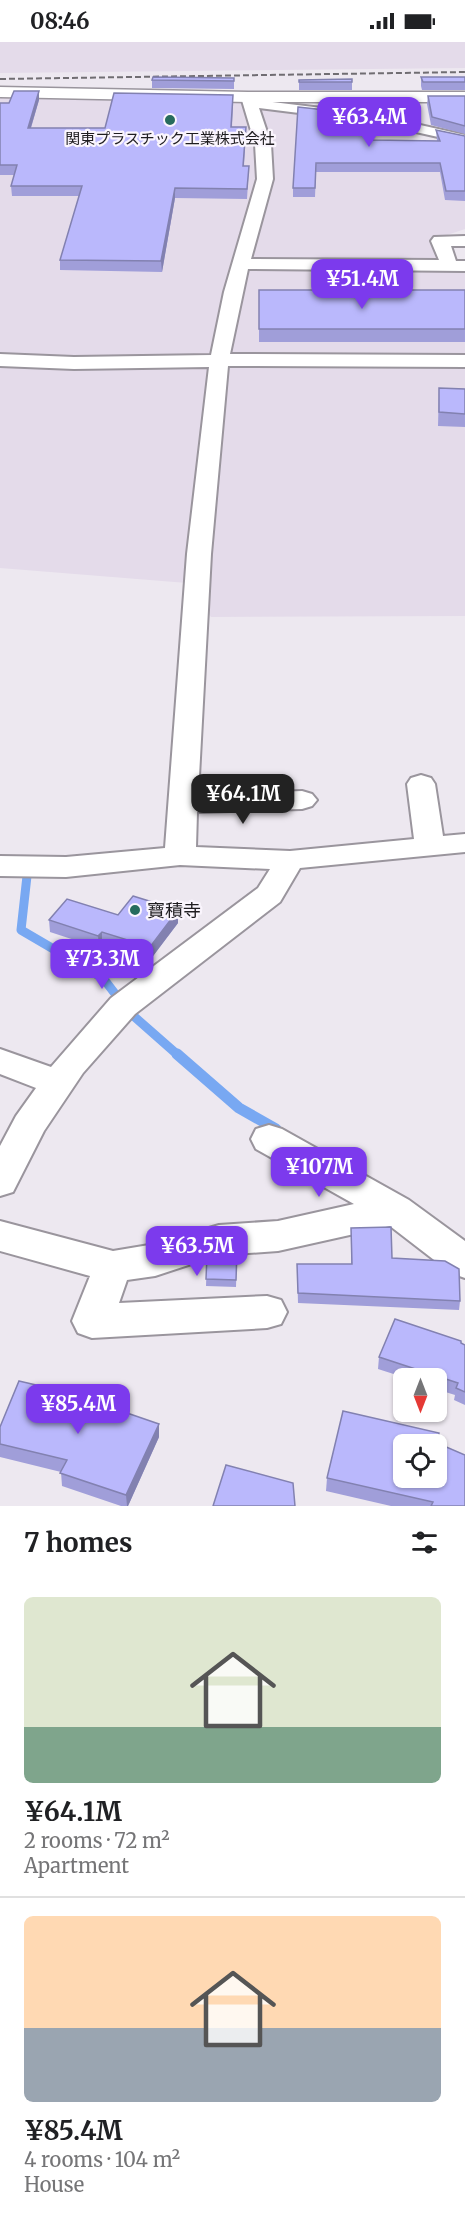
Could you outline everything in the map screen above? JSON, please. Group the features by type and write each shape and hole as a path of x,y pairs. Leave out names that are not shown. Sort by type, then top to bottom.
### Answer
{"street":[{"path":"0,92 248,100 465,97"},
{"path":"248,100 371,118 465,139"},
{"path":"180,856 199,554 219,361 233,292 243,264 264,179 263,144 248,100"},
{"path":"457,266 441,241 465,240"},
{"path":"243,264 457,266"},
{"path":"0,360 74,363 301,359 465,361"},
{"path":"421,784 430,848"},
{"path":"182,804 302,800"},
{"path":"0,866 66,867 180,856 290,860 465,843"},
{"path":"0,1182 28,1125 71,1064 123,1006 269,895 290,860"},
{"path":"0,1061 58,1083"},
{"path":"269,1139 396,1210 465,1262"},
{"path":"0,1236 112,1267 155,1260 219,1240 278,1236 396,1210"},
{"path":"112,1267 92,1321 267,1312"}],"shaded area":[{"path":"0,42 465,42 465,68 0,73"},
{"path":"0,94 243,100 374,120 376,145 465,146 465,229 435,239 443,264 465,268 465,616 211,617 187,583 0,568"}],"building":[{"path":"153,77 234,78 234,81 152,80"},
{"path":"421,77 465,77 465,82 423,82"},
{"path":"352,79 352,82 299,82 299,80"},
{"path":"14,91 39,91 28,128 105,128 114,93 233,95 231,127 246,127 243,166 249,166 247,189 175,188 161,261 60,260 82,186 11,186 17,165 0,165 0,103 9,103"},
{"path":"428,96 465,96 465,126 432,117"},
{"path":"298,107 353,113 353,126 370,126 373,140 440,141 436,130 465,136 465,191 446,191 440,163 316,163 315,188 293,188"},
{"path":"259,290 465,290 465,329 259,329"},
{"path":"439,388 465,389 465,414 439,412"},
{"path":"133,896 178,910 150,947 102,932 98,936 49,920 67,899 118,915"},
{"path":"391,1227 392,1258 445,1261 459,1269 460,1301 298,1293 297,1264 352,1264 351,1228"},
{"path":"219,1250 237,1251 236,1280 206,1279 207,1254"},
{"path":"395,1319 461,1341 465,1345 465,1392 456,1388 458,1383 447,1379 447,1368 412,1368 379,1357"},
{"path":"19,1381 66,1392 159,1424 126,1495 60,1473 67,1460 0,1444 0,1427"},
{"path":"343,1411 439,1433 393,1434 393,1488 447,1488 447,1447 465,1455 465,1506 431,1506 433,1502 327,1478"},
{"path":"226,1465 293,1483 295,1506 213,1506"}],"waterway":[{"path":"27,876 21,930 103,978 129,1012 179,1056"},
{"path":"177,1054 239,1108 276,1129"}],"railway":[{"path":"0,79 465,72"}],"place":[{"name":"関東プラスチック工業株式会社","path":"170,120"},
{"name":"寶積寺","path":"135,910"}]}
